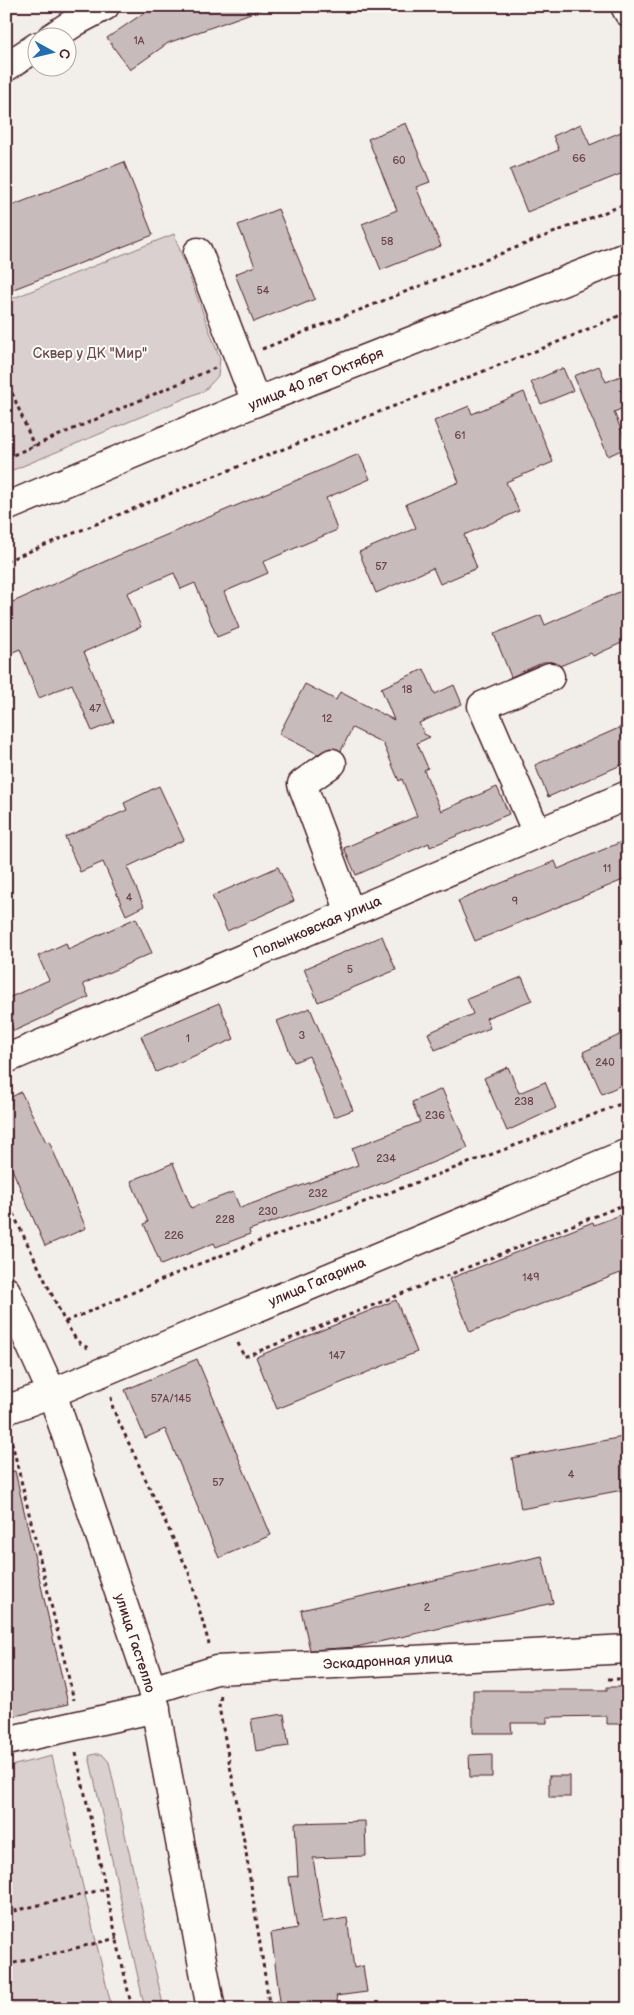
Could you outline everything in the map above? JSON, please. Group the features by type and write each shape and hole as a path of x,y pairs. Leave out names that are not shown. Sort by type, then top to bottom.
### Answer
{"street":[{"path":"66,28 105,6"},
{"path":"625,6 628,12"},
{"path":"6,67 28,53"},
{"path":"198,252 256,402"},
{"name":"улица 40 лет Октября","path":"6,507 256,402 628,256"},
{"path":"537,833 482,706 550,677"},
{"path":"332,763 302,784 350,912"},
{"name":"Полынковская улица","path":"6,1059 628,795"},
{"name":"улица Гагарина","path":"6,1410 52,1393 628,1153"},
{"name":"улица Гастелло","path":"6,1291 52,1393 154,1699 211,2009"},
{"name":"Эскадронная улица","path":"6,1742 154,1699 218,1683 628,1648"}],"path":[{"path":"6,458 239,358 628,203"},
{"path":"6,561 200,482 546,347 628,312"},
{"path":"6,378 34,446"},
{"path":"65,1322 196,1265 628,1101"},
{"path":"6,1199 65,1322 77,1341 95,1353"},
{"path":"235,1336 244,1357 628,1202"},
{"path":"111,1392 113,1409 189,1573 218,1683 219,1707 245,1846 270,2009"},
{"path":"6,1913 105,1889"},
{"path":"6,1965 117,1938"}],"green space":[{"name":"Сквер у ДК \"Мир\"","path":"174,234 220,359 218,376 205,390 6,473 6,301"},
{"path":"102,1754 109,1762 164,2009 145,2009 89,1756"},
{"path":"52,1756 112,2009 6,2009 6,1767"}],"building":[{"path":"154,6 262,6 262,9 168,43 130,70 107,38"},
{"path":"406,123 430,182 416,187 441,246 381,270 362,224 397,210 368,139"},
{"path":"581,124 590,145 628,129 628,171 527,212 510,170 559,150 553,136"},
{"path":"124,162 153,235 6,292 6,208"},
{"path":"278,209 315,299 254,322 235,274 255,266 238,225"},
{"path":"599,366 606,382 628,373 628,406 614,412 628,447 608,456 574,376"},
{"path":"563,368 573,391 541,404 531,382"},
{"path":"524,392 553,462 506,482 519,511 464,535 477,568 440,584 433,568 376,593 359,552 416,528 406,504 459,482 434,421 469,406 472,414"},
{"path":"359,454 370,479 326,498 337,530 263,562 268,573 224,592 239,628 217,637 195,583 181,589 174,573 127,593 141,627 84,652 114,722 92,731 72,684 39,698 20,649 6,655 6,605 133,549"},
{"path":"628,588 628,640 593,656 591,653 560,666 552,662 544,662 511,677 494,634 541,615 545,625"},
{"path":"424,669 435,694 454,685 462,704 419,723 424,734 430,737 417,743 428,768 424,770 441,811 497,787 509,814 430,847 429,843 356,875 344,848 417,816 402,779 399,781 383,743 352,728 341,751 330,748 318,754 279,734 305,684 336,700 340,692 394,720 381,688"},
{"path":"628,724 628,762 548,797 535,765"},
{"path":"159,786 184,840 127,867 144,906 126,915 103,862 80,872 65,837 127,810 124,803"},
{"path":"628,839 628,878 475,941 458,901 555,861 558,869"},
{"path":"278,867 294,901 227,931 212,896"},
{"path":"136,918 152,953 83,984 89,997 14,1031 6,1015 6,999 49,980 38,956 66,943 68,949"},
{"path":"382,936 396,970 318,1002 304,969"},
{"path":"522,977 532,1000 486,1018 490,1028 435,1050 428,1033 473,1014 467,999"},
{"path":"219,1003 234,1039 156,1072 141,1036"},
{"path":"310,1008 353,1110 334,1117 309,1056 294,1062 277,1021"},
{"path":"628,1031 628,1082 602,1094 583,1052"},
{"path":"508,1067 519,1093 545,1082 556,1108 507,1131 484,1078"},
{"path":"442,1089 468,1148 368,1189 249,1230 250,1234 216,1247 214,1243 161,1265 144,1224 148,1222 131,1181 173,1163 191,1208 233,1192 240,1208 358,1165 352,1148 420,1122 412,1102"},
{"path":"21,1092 46,1142 49,1141 86,1228 45,1246 6,1155 6,1100"},
{"path":"628,1212 628,1270 470,1332 449,1279 593,1222 594,1225"},
{"path":"396,1300 417,1352 277,1409 256,1357"},
{"path":"197,1359 271,1535 219,1558 165,1429 145,1438 125,1390"},
{"path":"628,1436 628,1489 521,1509 512,1458"},
{"path":"15,1471 68,1704 6,1718 6,1472"},
{"path":"542,1556 553,1603 356,1647 310,1650 301,1610"},
{"path":"607,1687 628,1687 628,1724 607,1724 607,1716 547,1717 547,1723 511,1723 512,1733 473,1733 473,1690 607,1690"},
{"path":"284,1714 289,1746 256,1751 251,1719"},
{"path":"492,1754 492,1777 470,1777 469,1755"},
{"path":"549,1776 570,1776 570,1797 549,1797"},
{"path":"365,1821 366,1856 313,1858 323,1922 347,1918 354,1968 363,1966 367,1992 336,1996 338,2003 303,2009 281,2009 271,1933 297,1928 289,1877 298,1876 295,1823"}]}
